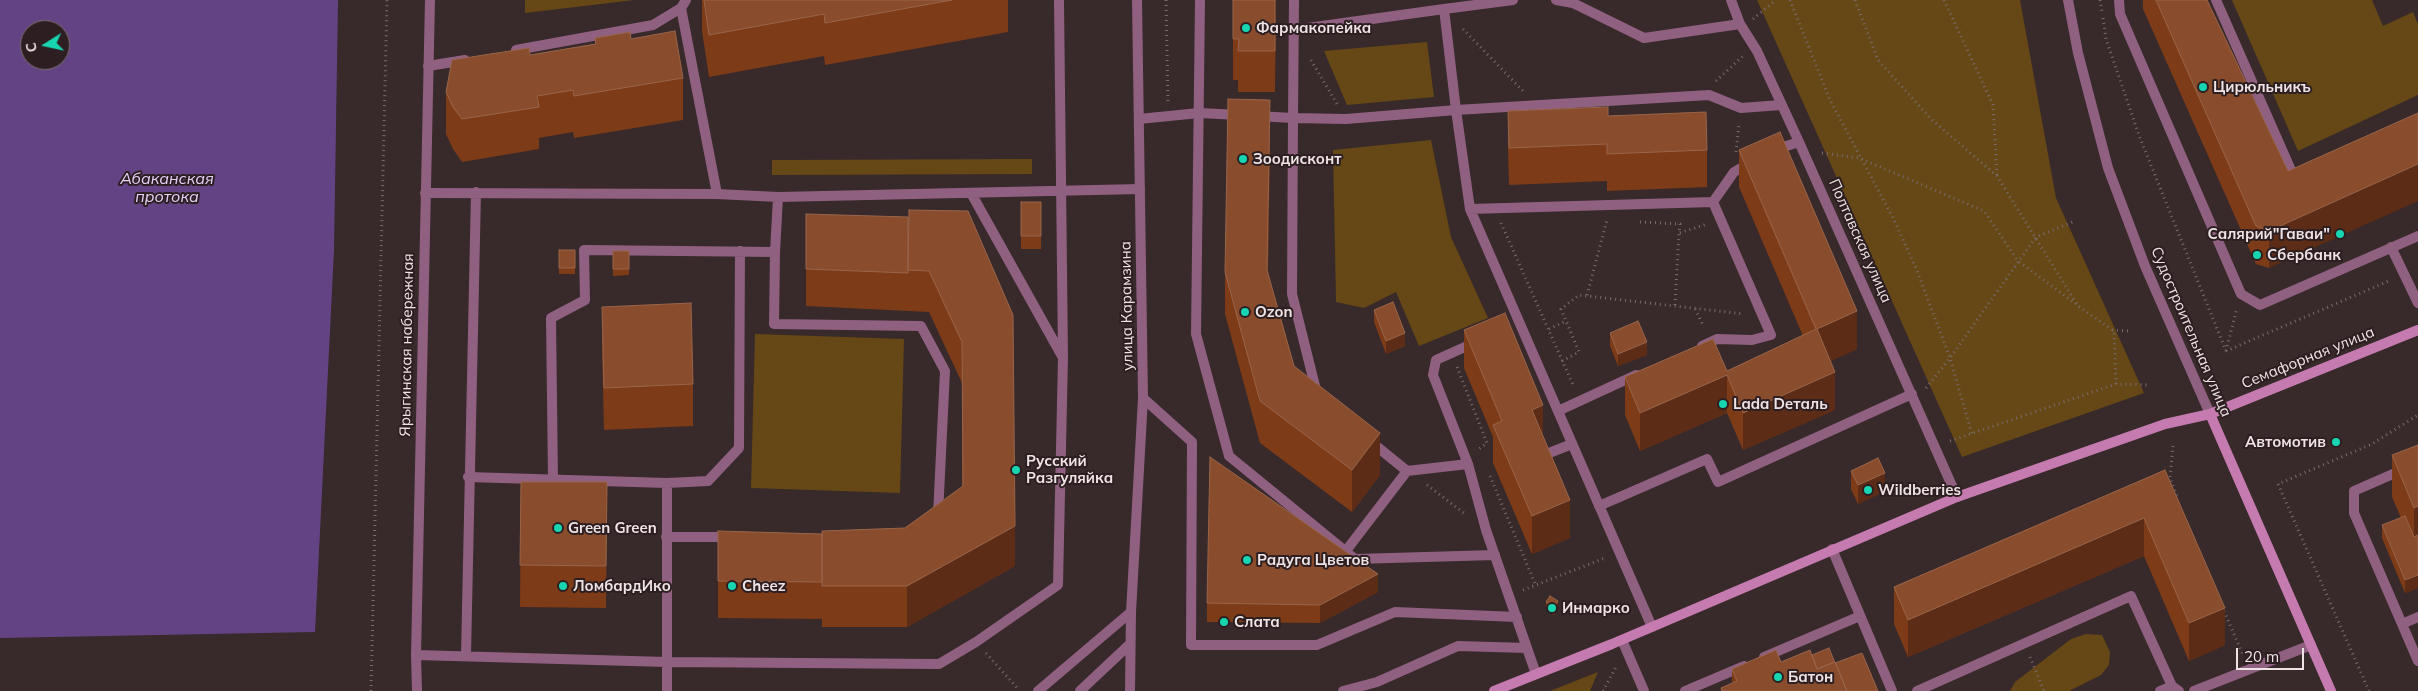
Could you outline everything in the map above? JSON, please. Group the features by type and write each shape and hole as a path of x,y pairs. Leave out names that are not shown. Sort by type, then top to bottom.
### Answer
{"main road":[{"name":"Семафорная улица","path":"1494,691 1622,640 1957,497 2165,424 2210,414 2418,330"},
{"name":"Судостроительная улица","path":"2210,414 2331,691"}],"street":[{"name":"Ярыгинская набережная","path":"417,691 416,655 430,0"},
{"path":"416,655 667,662 939,664 976,642 1058,585 1063,357 1059,0"},
{"name":"улица Карамзина","path":"1130,691 1131,612 1143,398 1137,0"},
{"path":"1200,0 1196,334 1229,456 1356,559 1495,555"},
{"path":"1294,0 1292,294 1319,401"},
{"path":"1294,30 1512,0"},
{"path":"1556,0 1573,3 1644,38 1740,24"},
{"name":"Полтавская улица","path":"1731,0 1740,24 1757,51 1799,142 1957,497"},
{"name":"Судостроительная улица","path":"2068,0 2078,53 2108,168 2145,266 2210,414"},
{"path":"2118,0 2120,14 2241,294 2260,305 2418,236"},
{"path":"2216,0 2294,177 2312,169"},
{"path":"507,52 653,25 684,4 717,194"},
{"path":"1444,9 1470,208 1516,324 1558,410 1652,627"},
{"path":"428,66 477,57"},
{"path":"1139,119 1199,113 1346,119 1456,110 1709,95 1741,108 1781,105"},
{"path":"1713,202 1734,172 1763,155 1799,142"},
{"path":"425,194 476,192 717,194 778,197 1140,189"},
{"path":"466,655 468,477 476,192"},
{"path":"971,193 1063,357"},
{"path":"778,197 774,324 921,326 945,371 938,515 930,520"},
{"path":"1470,208 1713,202"},
{"path":"1694,349 1717,339 1752,340 1771,335 1713,202"},
{"path":"2391,247 2418,303"},
{"path":"552,480 551,318 585,300 584,250 775,252"},
{"path":"468,477 667,483 708,481 739,448 740,251"},
{"path":"1486,338 1436,360 1433,375 1468,464 1486,530 1536,674"},
{"path":"1558,410 1650,369"},
{"path":"1599,506 1707,459 1718,482 1913,396"},
{"path":"1143,398 1192,442 1190,645 1317,645 1395,612 1517,617"},
{"path":"1363,436 1407,471 1468,464"},
{"path":"1544,456 1572,444"},
{"path":"2418,464 2354,491 2354,513 2418,660"},
{"path":"1345,552 1407,471"},
{"path":"666,691 667,483"},
{"path":"666,537 744,538"},
{"path":"1832,549 1892,691"},
{"path":"1917,691 1928,689 2131,596 2176,688 2160,691"},
{"path":"1038,691 1131,612"},
{"path":"1685,691 1860,616"},
{"path":"2402,624 2418,617"},
{"path":"1622,640 1644,691"},
{"path":"1080,691 1130,644"},
{"path":"2194,691 2311,645"},
{"path":"1343,691 1377,682 1458,646 1527,648"}],"path":[{"path":"372,691 387,0"},
{"path":"1166,0 1168,116"},
{"path":"1740,24 1758,16 1776,0"},
{"path":"1790,0 1830,100 1859,158 1894,218 1916,268 1950,358 1972,434"},
{"path":"1855,0 1878,60 1931,119 1997,176 2078,306"},
{"path":"1944,0 1993,105 1997,176"},
{"path":"2100,0 2106,39 2140,138 2226,351"},
{"path":"1444,9 1538,106"},
{"path":"1308,54 1346,119"},
{"path":"1713,84 1743,56"},
{"path":"1734,172 1741,108"},
{"path":"1799,142 1821,152 1859,158 1984,211 2018,262 2114,331 2128,331"},
{"path":"1675,305 1679,233 1683,202"},
{"path":"1587,295 1607,222 1609,205"},
{"path":"1495,208 1580,401"},
{"path":"1679,233 1721,220"},
{"path":"1913,396 1950,358 2036,237 2075,221"},
{"path":"1607,222 1615,222"},
{"path":"1632,222 1680,224"},
{"path":"2226,351 2404,275"},
{"path":"2226,351 2241,294"},
{"path":"1562,361 1579,352 1560,309 1579,295 1762,316"},
{"path":"1694,308 1712,341"},
{"path":"1549,328 1566,322"},
{"path":"2114,331 2116,384"},
{"path":"1452,353 1487,444 1479,449 1482,457"},
{"path":"1935,446 2116,384 2150,385"},
{"path":"2369,691 2278,484 2372,444 2418,415"},
{"path":"2173,446 2170,478 2180,504"},
{"path":"1407,471 1486,530"},
{"path":"1490,475 1536,586"},
{"path":"1508,591 1528,590 1619,552"},
{"path":"2223,609 2249,669"},
{"path":"976,642 1019,690"},
{"path":"2024,644 2044,691"},
{"path":"1603,691 1619,662"}],"shaded area":[{"path":"525,0 634,0 525,13"},
{"path":"1757,0 2020,0 2056,198 2144,393 1962,457"},
{"path":"2232,0 2372,0 2383,26 2413,12 2418,24 2418,95 2298,151"},
{"path":"1427,42 1434,97 1347,105 1324,51"},
{"path":"1431,140 1451,237 1488,318 1419,346 1396,292 1364,308 1336,302 1333,150"},
{"path":"1032,159 1032,174 772,175 772,160"},
{"path":"755,334 904,339 900,493 751,488"},
{"path":"2086,634 2102,635 2110,652 2109,665 2101,675 2069,691 2010,691 2015,682 2071,639"},
{"path":"1598,672 1590,691 1550,691"}],"water":[{"name":"Абаканская протока","path":"0,0 338,0 334,250 315,632 0,638"}],"building":[{"path":"704,0 952,0 825,23 824,14 709,35"},
{"path":"1233,0 1275,0 1275,51 1238,51 1239,39 1233,39"},
{"path":"2156,0 2207,0 2288,171 2418,113 2418,164 2269,231 2256,226"},
{"path":"675,31 683,78 574,96 573,90 537,96 539,107 462,119 453,107 446,92 452,60 529,48 530,55 596,44 595,38 630,32 631,39"},
{"path":"1228,99 1270,100 1267,270 1294,366 1380,433 1352,470 1260,401 1225,272"},
{"path":"1608,107 1608,116 1706,112 1707,150 1607,154 1607,144 1509,148 1508,111"},
{"path":"1780,132 1857,311 1817,329 1835,372 1743,413 1727,375 1640,413 1625,377 1713,339 1727,371 1816,329 1739,150"},
{"path":"1021,202 1041,202 1041,236 1021,236"},
{"path":"909,210 968,211 1013,315 1015,526 907,586 822,586 822,531 905,528 963,486 962,342 929,271 908,270"},
{"path":"806,214 908,217 908,273 806,269"},
{"path":"559,250 575,250 575,268 559,268"},
{"path":"613,251 629,251 629,269 613,269"},
{"path":"1393,302 1405,333 1386,341 1374,310"},
{"path":"691,303 693,384 604,388 602,307"},
{"path":"1505,313 1543,405 1532,410 1570,500 1532,516 1493,425 1502,421 1464,330"},
{"path":"1638,321 1647,342 1618,354 1610,333"},
{"path":"2418,445 2418,506 2414,508 2392,455"},
{"path":"1210,457 1378,574 1320,605 1207,603"},
{"path":"1878,458 1885,473 1858,485 1851,471"},
{"path":"2165,470 2225,608 2189,623 2144,518 1908,620 1894,587"},
{"path":"521,482 607,482 606,566 520,565"},
{"path":"2405,516 2414,537 2418,535 2418,575 2405,580 2382,525"},
{"path":"718,531 822,534 822,582 718,581"},
{"path":"1550,596 1558,601 1554,608 1546,602"},
{"path":"1829,648 1835,662 1817,669 1812,655"},
{"path":"1776,650 1781,662 1810,650 1817,669 1835,662 1847,691 1722,691 1721,688 1737,681 1732,669"},
{"path":"1862,653 1878,691 1847,691 1835,663"}],"place":[{"name":"Фармакопейка","path":"1246,28"},
{"name":"Цирюльникъ","path":"2203,87"},
{"name":"Зоодисконт","path":"1243,159"},
{"name":"Салярий\"Гаваи\"","path":"2340,234"},
{"name":"Сбербанк","path":"2257,255"},
{"name":"Ozon","path":"1245,312"},
{"name":"Lada Dеталь","path":"1723,404"},
{"name":"Автомотив","path":"2336,442"},
{"name":"Русский Разгуляйка","path":"1016,470"},
{"name":"Wildberries","path":"1868,490"},
{"name":"Green Green","path":"558,528"},
{"name":"Радуга Цветов","path":"1247,560"},
{"name":"ЛомбардИко","path":"563,586"},
{"name":"Cheez","path":"732,586"},
{"name":"Инмарко","path":"1552,608"},
{"name":"Слата","path":"1224,622"},
{"name":"Батон","path":"1778,677"}]}
